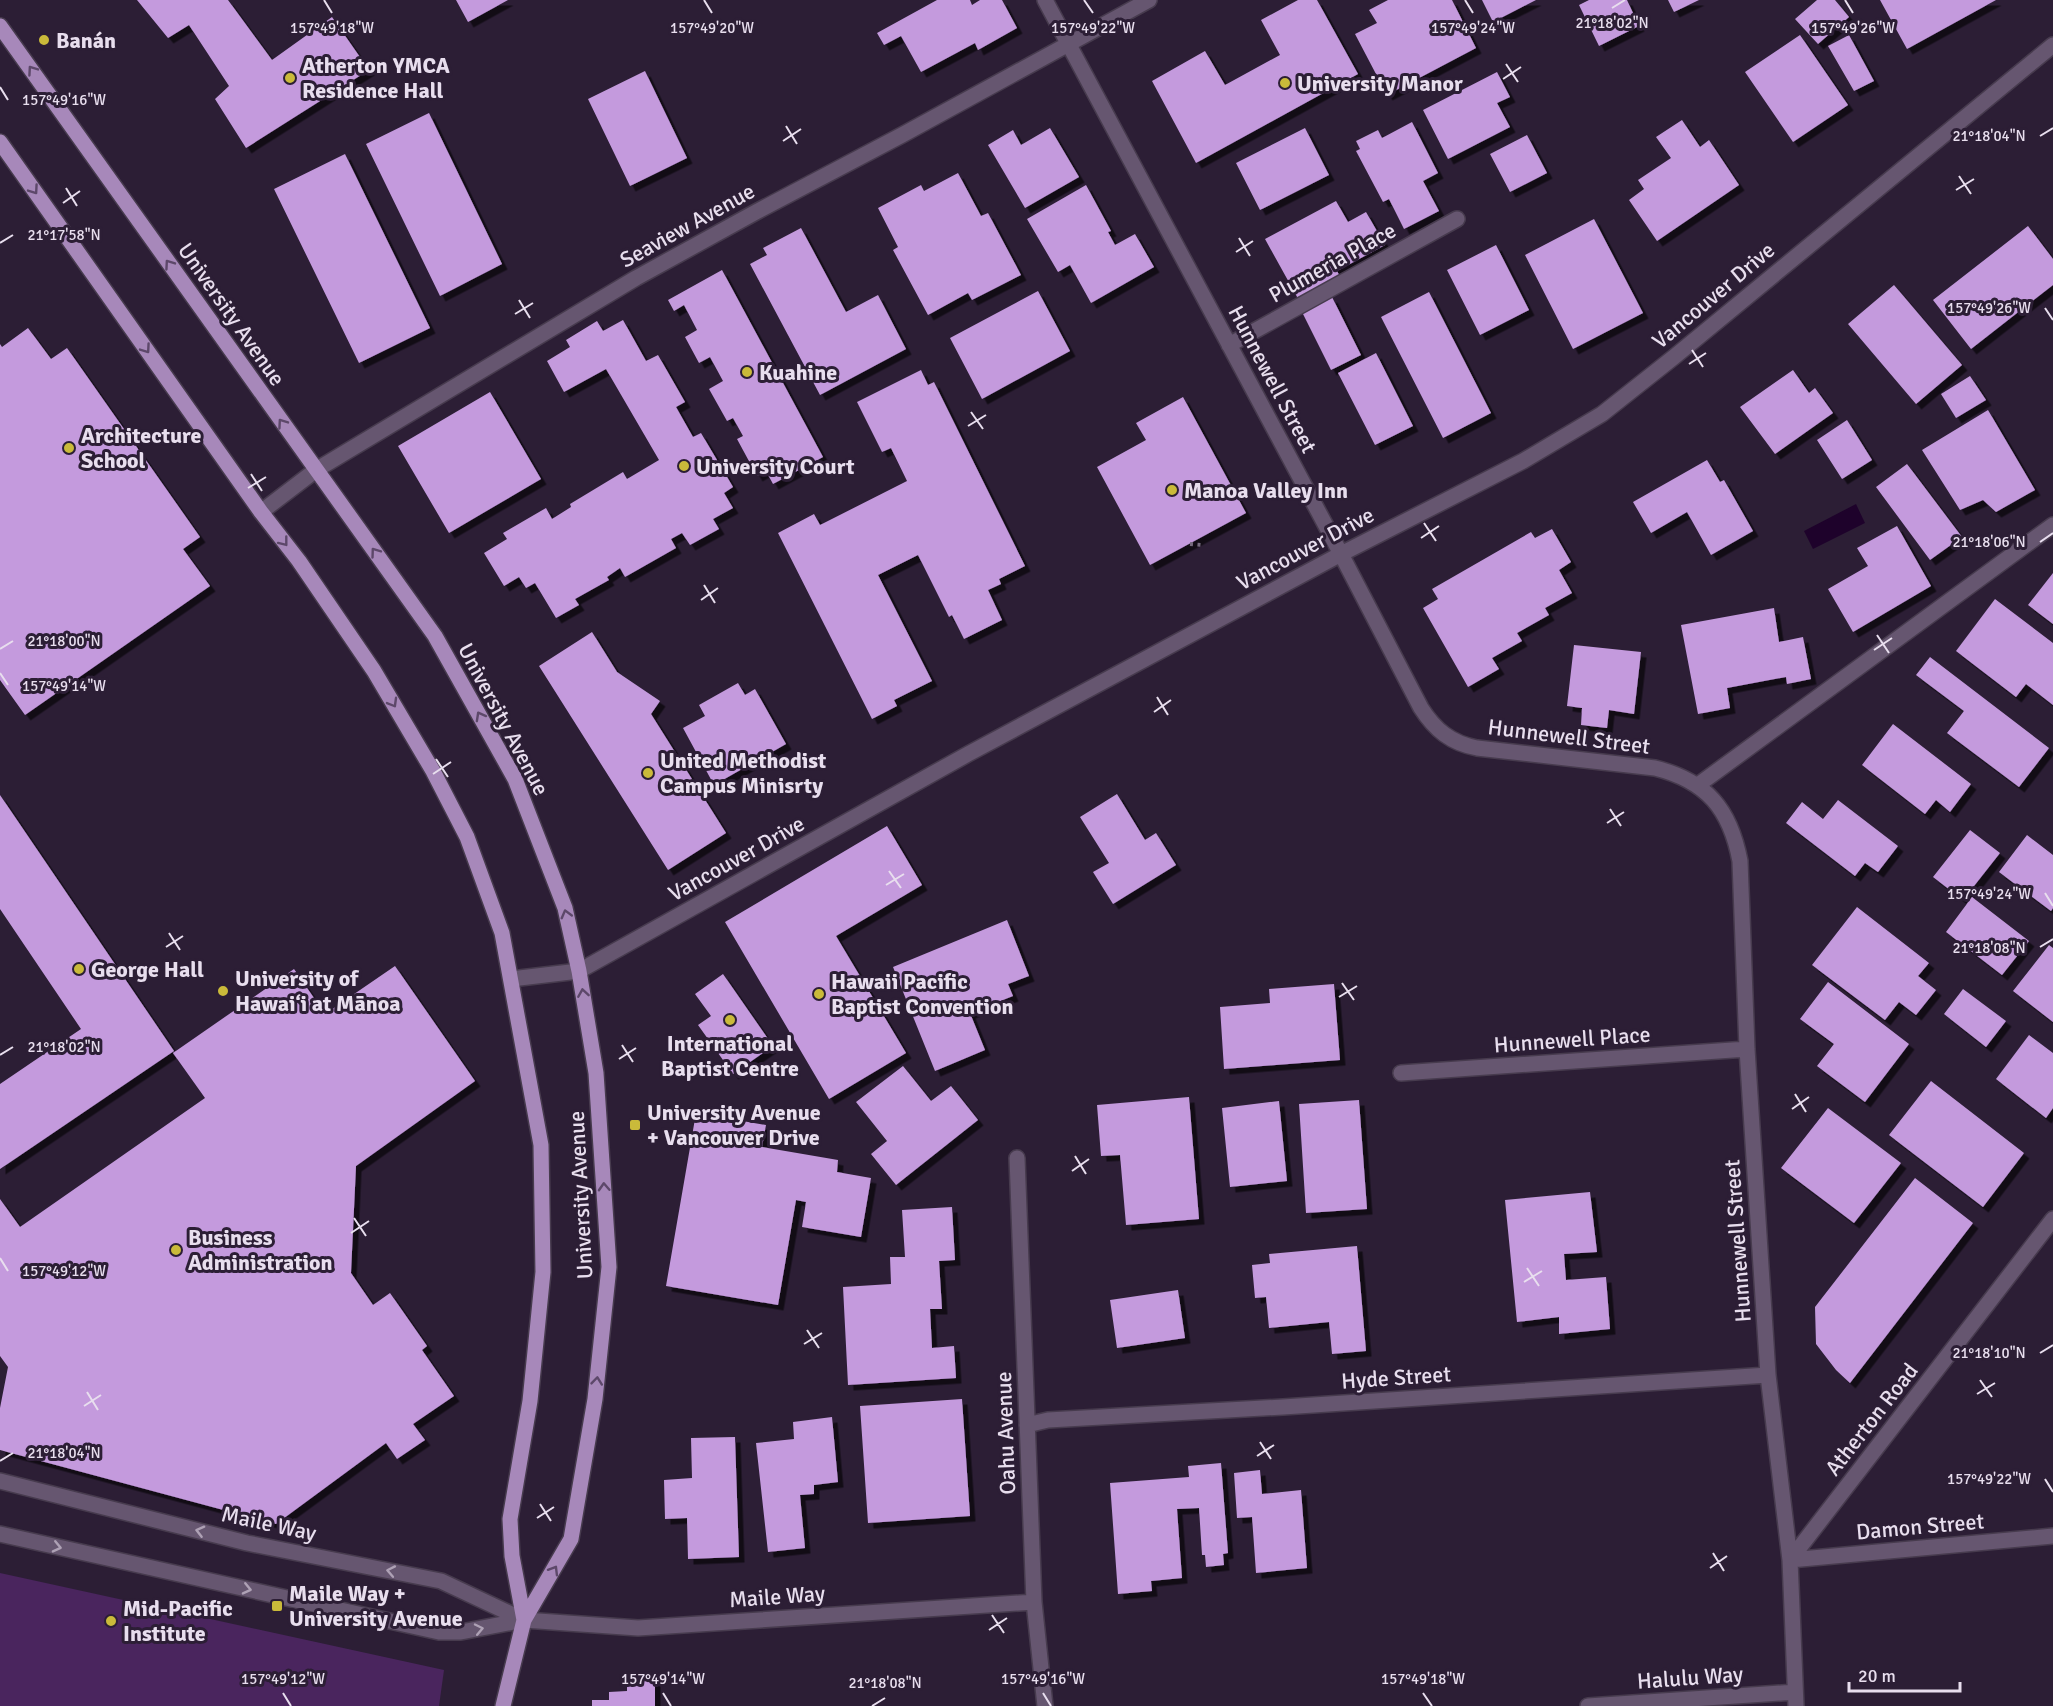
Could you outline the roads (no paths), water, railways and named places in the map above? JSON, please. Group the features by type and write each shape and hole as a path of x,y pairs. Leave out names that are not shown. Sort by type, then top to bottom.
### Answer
{"main road":[{"name":"University Avenue","path":"0,26 435,636 515,779 565,908 579,971 596,1073 609,1267 595,1399 571,1539 524,1620 503,1706"},
{"name":"University Avenue","path":"0,142 261,512 299,561 374,671 433,771 467,837 502,933 541,1144 543,1272 530,1401 510,1519 512,1556 524,1620"}],"street":[{"name":"Hunnewell Street","path":"1045,0 1421,708 1433,725 1457,743 1477,748 1655,768 1669,772 1698,785 1718,806 1733,832 1740,861 1747,1049 1768,1375 1790,1560 1796,1699"},
{"name":"Seaview Avenue","path":"261,512 316,470 636,278 1149,0"},
{"name":"Vancouver Drive","path":"511,979 579,971 968,754 1341,554 1523,461 1602,414 2053,45"},
{"name":"Plumeria Place","path":"1230,345 1457,219"},
{"path":"1698,785 2053,525"},
{"name":"Hunnewell Place","path":"1401,1073 1747,1049"},
{"name":"Oahu Avenue","path":"1017,1158 1034,1602 1045,1706"},
{"name":"Atherton Road","path":"1790,1560 2053,1219"},
{"name":"Hyde Street","path":"1027,1425 1048,1420 1768,1375"},
{"name":"Maile Way","path":"0,1481 247,1543 441,1581 524,1620"},
{"name":"Maile Way","path":"0,1534 439,1632 461,1632 524,1620 638,1628 1034,1602"},
{"name":"Damon Street","path":"1790,1560 2053,1536"},
{"name":"Halulu Way","path":"1588,1706 1796,1699"}],"place":[{"name":"Banán","path":"44,40"},
{"name":"Atherton YMCA Residence Hall","path":"290,78"},
{"name":"University Manor","path":"1285,83"},
{"name":"Kuahine","path":"747,372"},
{"name":"Architecture School","path":"69,448"},
{"name":"University Court","path":"684,466"},
{"name":"Manoa Valley Inn","path":"1172,490"},
{"name":"United Methodist Campus Minisrty","path":"648,773"},
{"name":"George Hall","path":"79,969"},
{"name":"University of Hawaiʻi at Mānoa","path":"223,991"},
{"name":"Hawaii Pacific Baptist Convention","path":"819,994"},
{"name":"International Baptist Centre","path":"730,1020"},
{"name":"University Avenue + Vancouver Drive","path":"635,1125"},
{"name":"Business Administration","path":"176,1250"},
{"name":"Maile Way + University Avenue","path":"277,1606"},
{"name":"Mid-Pacific Institute","path":"111,1621"}]}
